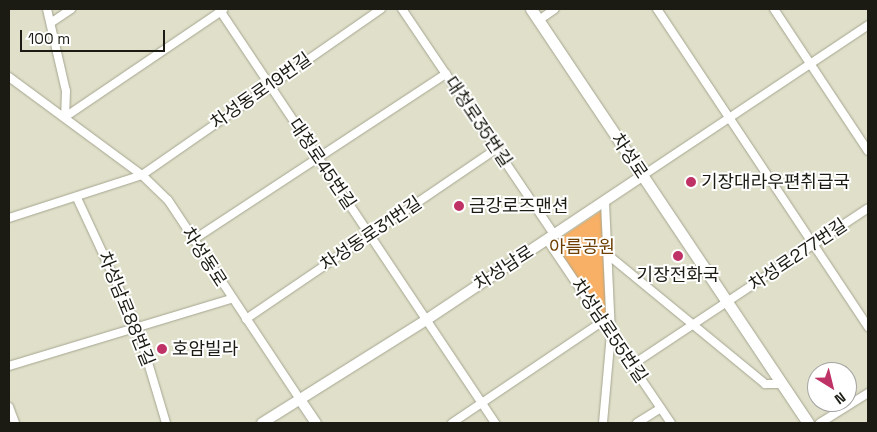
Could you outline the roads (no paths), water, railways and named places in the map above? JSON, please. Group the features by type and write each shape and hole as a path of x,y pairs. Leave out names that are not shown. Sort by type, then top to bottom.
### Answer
{"main road":[{"name":"차성로","path":"531,9 808,423"}],"street":[{"path":"47,9 52,22 66,91 65,117"},
{"path":"52,22 71,9"},
{"name":"차성동로19번길","path":"9,218 78,198 142,175 381,9"},
{"name":"대청로35번길","path":"402,9 496,149 550,237"},
{"path":"539,20 555,9"},
{"path":"657,9 868,327"},
{"path":"774,9 868,151"},
{"path":"65,117 221,10"},
{"name":"대청로45번길","path":"221,10 495,423"},
{"name":"차성남로","path":"262,423 426,320 868,25"},
{"path":"193,240 446,74"},
{"name":"차성동로","path":"9,77 142,175 168,200 231,299 316,423"},
{"name":"차성동로31번길","path":"246,319 496,149"},
{"name":"차성남로88번길","path":"78,198 138,329 166,423"},
{"path":"603,423 611,334 604,201"},
{"name":"차성로277번길","path":"727,303 868,208"},
{"name":"차성남로55번길","path":"550,237 602,322 671,423"},
{"path":"607,254 765,384 782,384"},
{"path":"9,366 138,329 231,299"},
{"path":"632,365 727,303"},
{"path":"452,423 602,322"},
{"path":"820,423 868,393"},
{"path":"9,407 15,423"},
{"path":"637,423 661,408"}],"place":[{"name":"기장대라우편취급국","path":"691,182"},
{"name":"금강로즈맨션","path":"459,206"},
{"name":"기장전화국","path":"678,256"},
{"name":"호암빌라","path":"162,349"}],"park label":[{"name":"아름공원","path":"582,247"}]}
